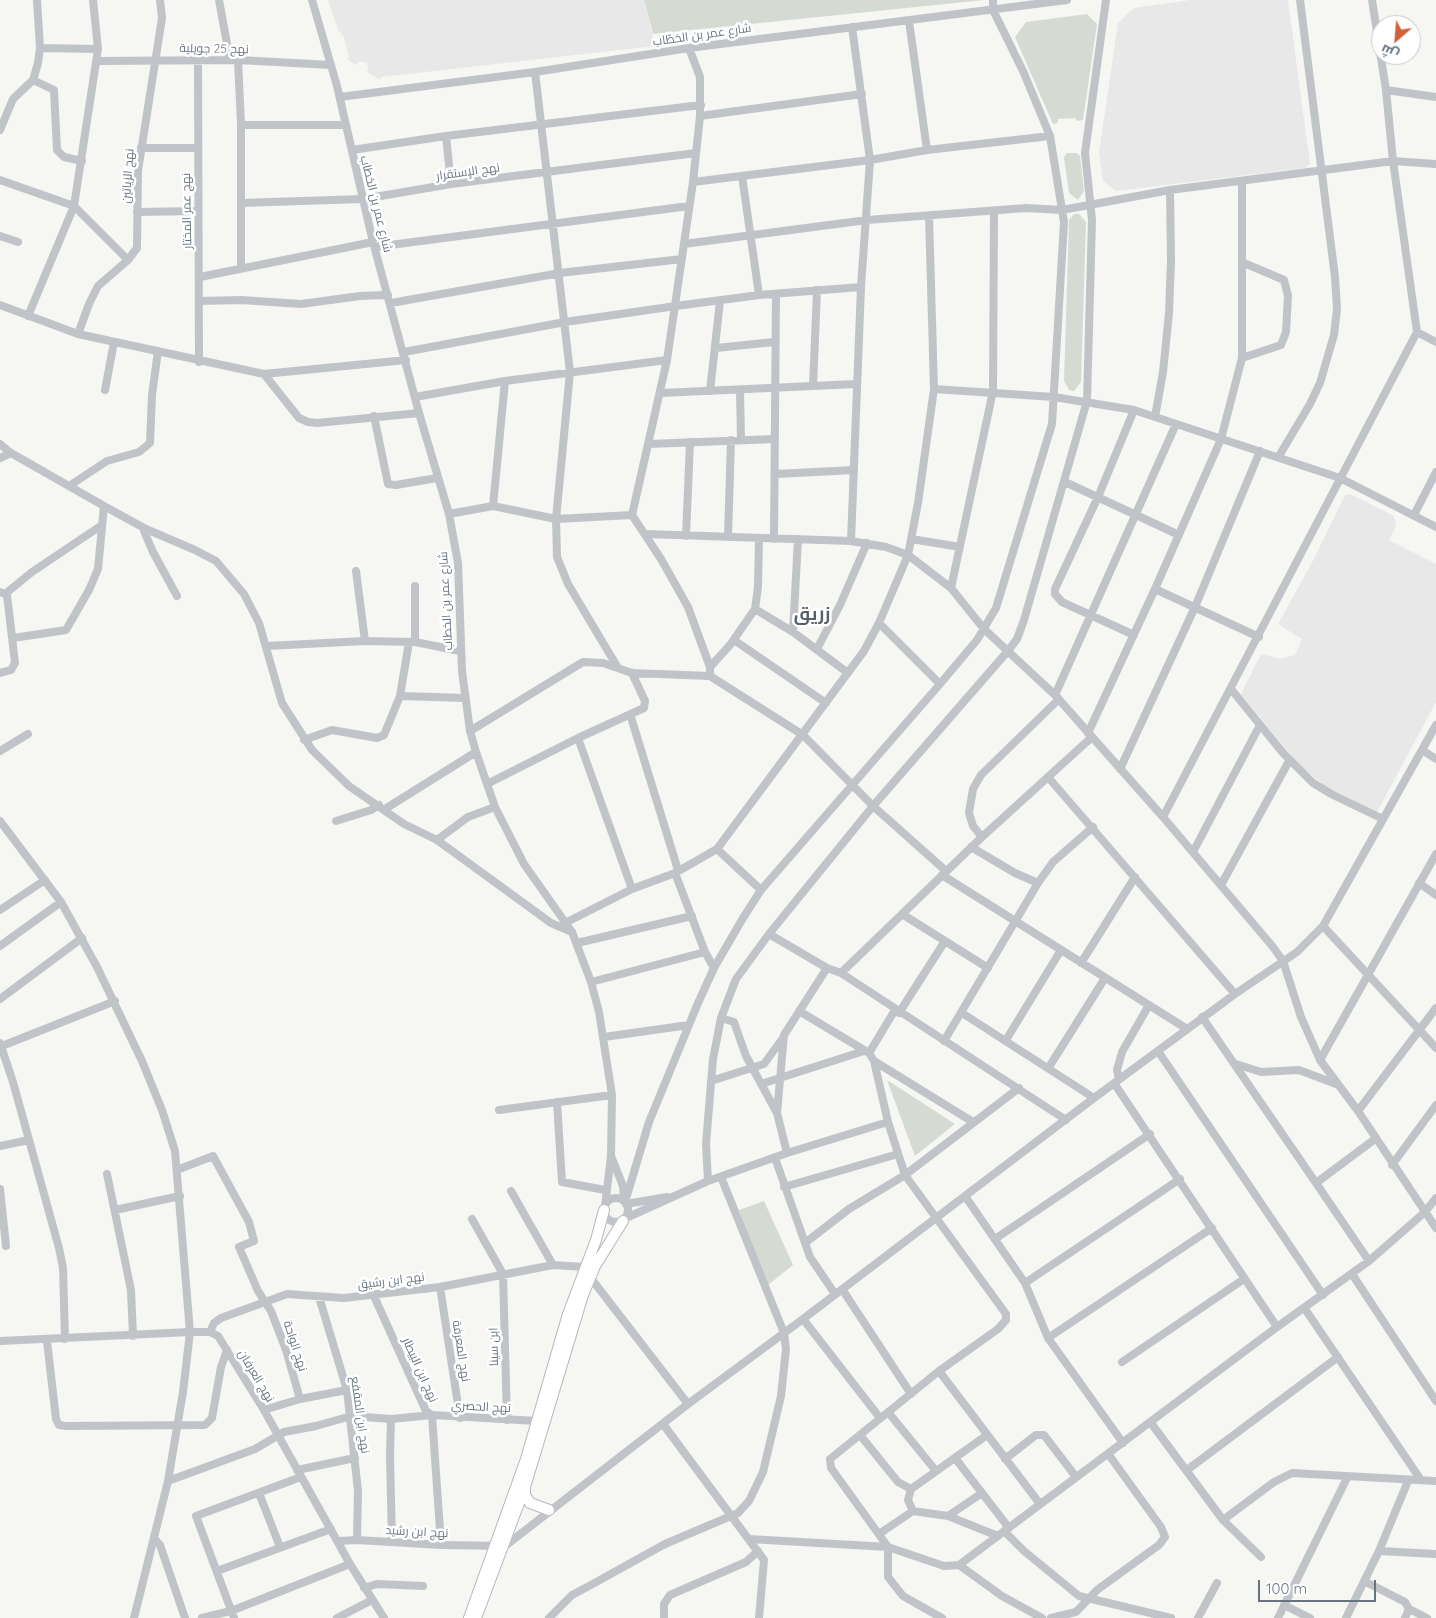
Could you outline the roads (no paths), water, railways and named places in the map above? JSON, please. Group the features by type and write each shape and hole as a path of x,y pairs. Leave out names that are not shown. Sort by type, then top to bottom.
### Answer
{"main road":[{"path":"476,1618 500,1547 568,1314 584,1266 596,1240 604,1208"},
{"path":"469,1618 525,1487 583,1295 601,1255 624,1219"},
{"path":"525,1487 525,1495 530,1503 549,1510"}],"street":[{"path":"0,129 13,99 33,80 40,48 37,0"},
{"path":"28,316 74,206 97,61 98,49 93,0"},
{"name":"نهج الزياتين","path":"78,334 88,304 98,286 128,260 137,248 141,148 162,18 160,0"},
{"path":"219,0 234,60 240,125 241,267"},
{"name":"شارع عمر بن الخطاب","path":"312,0 340,98 344,124 352,150 374,245 437,478 449,514 458,564 460,651 470,731 495,806 524,864 567,922 592,982 604,1037 612,1095 611,1156"},
{"path":"625,1202 649,1122 689,1025 714,968 761,890 854,786 940,684 984,629 996,608 1052,424 1064,222 1050,136 1023,71 993,10 993,0"},
{"name":"شارع عمر بن الخطّاب","path":"340,98 536,72 689,48 1067,0"},
{"path":"708,1181 706,1144 711,1081 721,1018 736,979 769,934 873,806 1006,652 1016,639 1024,620 1087,401 1092,204 1085,153 1106,0"},
{"path":"1279,456 1313,397 1334,335 1337,309 1335,277 1300,0"},
{"path":"1163,817 1417,332 1393,162 1386,90 1372,0"},
{"path":"909,20 927,150"},
{"path":"851,540 860,287 870,160 852,27"},
{"path":"40,48 98,49"},
{"path":"689,48 700,77 701,104 693,182 667,360 632,515 646,534 688,607 710,667 710,676"},
{"name":"نهج عمر المختار","path":"198,60 197,148 200,362"},
{"name":"نهج 25 جويلية","path":"97,61 234,60 331,65"},
{"path":"536,72 570,372 555,543 561,570 618,668"},
{"path":"33,80 54,90 56,150 64,157 82,161"},
{"path":"1386,90 1436,96"},
{"path":"700,116 862,94"},
{"path":"352,150 446,136 701,104"},
{"path":"240,125 344,124"},
{"path":"446,136 451,184"},
{"path":"693,182 870,160 927,150 1050,136"},
{"path":"141,148 197,148"},
{"name":"نهج الإستقرار","path":"241,203 363,199 451,184 548,173 696,152"},
{"path":"684,244 866,220 1026,208 1062,210 1170,190 1393,162 1436,164"},
{"path":"742,176 759,295"},
{"path":"0,180 74,206 128,260"},
{"path":"840,973 1090,735 1221,439 1242,358 1244,263 1242,181"},
{"path":"1155,417 1163,372 1169,313 1171,260 1170,190"},
{"path":"200,277 241,267 374,245 689,206"},
{"path":"137,212 198,211"},
{"path":"951,588 993,392 994,211"},
{"path":"567,922 632,889 676,871 717,849 864,651 879,623 908,555 934,389 929,216"},
{"path":"0,236 18,242"},
{"path":"200,301 241,300 301,304 360,296 389,299 560,273 682,259"},
{"path":"1242,358 1281,345 1286,332 1288,296 1284,280 1244,263"},
{"path":"0,306 78,334 200,362 264,374 405,356 565,322 759,295 860,287"},
{"path":"813,386 817,290"},
{"path":"774,539 776,474 774,342 776,294"},
{"path":"710,391 720,301"},
{"path":"1417,332 1436,342"},
{"path":"104,390 114,342"},
{"path":"716,348 774,342"},
{"path":"69,486 107,461 139,452 150,443 152,395 158,351"},
{"path":"415,397 505,380 667,360"},
{"path":"264,374 299,418 308,422 317,424 419,412"},
{"path":"493,506 505,380"},
{"path":"661,392 774,389 856,384"},
{"path":"934,389 1054,397 1134,410 1279,456 1340,478 1436,527"},
{"path":"740,390 741,440"},
{"path":"1134,410 1098,497 1055,589 1057,599 1134,634"},
{"path":"374,416 388,484 396,485 437,478"},
{"path":"982,837 973,826 969,813 973,789 981,775 1057,697 1176,424"},
{"path":"649,444 775,438"},
{"path":"728,537 731,440"},
{"path":"686,536 690,442"},
{"path":"0,444 11,453 104,506 146,529 195,550 223,567 244,594 259,623 267,646 275,687 282,703 304,740 339,777 404,824 437,840 551,922 572,932"},
{"path":"1120,769 1195,607 1260,451"},
{"path":"0,458 11,453"},
{"path":"776,474 854,470"},
{"path":"1414,515 1436,472"},
{"path":"1065,482 1179,535"},
{"path":"13,638 66,630 89,590 98,569 104,506"},
{"path":"449,514 493,506 556,519 632,515"},
{"path":"0,673 11,670 14,663 13,638 7,595 2,593 102,525"},
{"path":"146,529 144,531 153,552 177,596"},
{"path":"646,534 851,540 908,555 951,588 984,629 1006,652 1057,697 1221,885 1283,962 1301,1018 1320,1060 1358,1111 1392,1165 1436,1228"},
{"path":"710,667 734,640 755,609 759,578 759,538"},
{"path":"793,632 798,539"},
{"path":"911,539 960,547"},
{"path":"817,649 840,605 867,543"},
{"path":"356,571 365,641"},
{"path":"304,740 332,730 382,738 400,696 412,642 415,586"},
{"path":"1155,589 1259,636"},
{"path":"755,609 793,632 848,673"},
{"path":"879,623 940,684"},
{"path":"734,640 826,703"},
{"path":"267,646 365,641 412,642 460,651"},
{"path":"470,731 584,662 598,662 632,673 710,676 803,735 873,806 944,873 1016,922 1187,1029"},
{"path":"487,784 578,738 640,710 645,704 632,673"},
{"path":"1231,689 1289,760 1313,783 1333,795 1383,819"},
{"path":"400,696 465,698"},
{"path":"630,714 676,871 705,952 714,968"},
{"path":"1192,852 1260,725"},
{"path":"500,1547 935,1220 1116,1081 1202,1017 1297,952 1323,926 1436,725"},
{"path":"0,751 28,734"},
{"path":"578,738 632,889"},
{"path":"1422,750 1436,759"},
{"path":"336,821 382,807 476,752"},
{"path":"1221,885 1289,760"},
{"path":"1048,777 1235,994"},
{"path":"437,840 468,817 495,806"},
{"path":"0,821 61,902 82,938 115,1001 162,1110 175,1151 190,1332 178,1427 168,1481 134,1618"},
{"path":"944,1042 1038,883 1053,862 1093,827"},
{"path":"971,847 1015,873 1038,883"},
{"path":"717,849 761,890"},
{"path":"1320,1060 1436,854"},
{"path":"1081,963 1135,877"},
{"path":"0,910 45,880"},
{"path":"1419,883 1436,895"},
{"path":"1,944 61,902"},
{"path":"902,914 988,968"},
{"path":"577,943 692,916"},
{"path":"1323,926 1436,1048"},
{"path":"769,934 827,968 840,973 1066,1120"},
{"path":"0,999 82,938"},
{"path":"761,1084 866,1052 897,1011 944,941"},
{"path":"1006,1040 1061,950"},
{"path":"592,982 705,952"},
{"path":"711,1081 753,1068 768,1060 827,968"},
{"path":"1048,1067 1105,978"},
{"path":"65,1339 63,1268 59,1248 1,1044 115,1001"},
{"path":"1149,1005 1122,1052 1116,1081 1277,1327"},
{"path":"1358,1111 1436,1008"},
{"path":"799,1011 866,1052 874,1061 974,1122"},
{"path":"962,1013 1094,1098"},
{"path":"1202,1017 1236,1064 1369,1261"},
{"path":"721,1018 734,1022 753,1068 777,1113 787,1153"},
{"path":"604,1037 689,1025"},
{"path":"777,1113 784,1035"},
{"path":"1158,1051 1323,1295"},
{"path":"874,1061 888,1122 905,1175 935,1220 1006,1314 1003,1325 832,1455 829,1462 888,1547 888,1577 903,1596 942,1618"},
{"path":"1236,1064 1261,1072 1299,1070 1338,1085"},
{"path":"805,1243 850,1209 905,1175 1019,1088"},
{"path":"499,1110 612,1095"},
{"path":"557,1102 562,1182 605,1190"},
{"path":"1392,1165 1436,1105"},
{"path":"611,1156 604,1208 606,1217 612,1222 624,1219 708,1181 787,1153 888,1122"},
{"path":"995,1239 1150,1134"},
{"path":"1316,1183 1375,1139"},
{"path":"0,1146 29,1140"},
{"path":"784,1187 898,1154"},
{"name":"نهج الواحة","path":"177,1170 213,1156 249,1222 254,1241 239,1248 258,1291 265,1300 286,1350 300,1399"},
{"path":"611,1156 623,1186 628,1211 624,1219"},
{"path":"775,1158 810,1257 835,1294"},
{"path":"108,1174 132,1290 133,1336"},
{"path":"549,1618 572,1595 665,1544 738,1513 749,1501 763,1472 781,1396 786,1349 784,1333 721,1177"},
{"path":"1026,1283 1180,1179"},
{"path":"0,1189 6,1246"},
{"path":"511,1191 553,1265"},
{"path":"115,1210 180,1196"},
{"path":"965,1196 1026,1283 1048,1338 1123,1443"},
{"path":"604,1208 613,1199 625,1202 669,1197"},
{"path":"749,1539 888,1547 944,1566 959,1565 1076,1477 1152,1423 1277,1327 1305,1309 1369,1261 1425,1212 1436,1198"},
{"path":"472,1219 503,1274"},
{"path":"1048,1338 1212,1228"},
{"name":"نهج ابن رشيق","path":"210,1332 214,1323 221,1318 265,1300 287,1294 344,1298 440,1287 553,1265 584,1266"},
{"name":"ابن سينا","path":"503,1274 507,1420"},
{"path":"1352,1274 1436,1401"},
{"path":"590,1277 688,1404"},
{"path":"1122,1362 1244,1278"},
{"name":"نهج المعرفة","path":"440,1287 460,1418"},
{"path":"842,1289 911,1394"},
{"name":"نهج ابن البيطار","path":"372,1294 426,1411 432,1416 441,1545"},
{"name":"نهج ابن المقفع","path":"319,1297 347,1390 355,1458 357,1540"},
{"path":"1305,1309 1421,1480"},
{"path":"803,1319 880,1418"},
{"path":"0,1341 47,1341 210,1332"},
{"name":"نهج العرفان","path":"210,1332 218,1336 264,1410 277,1436 339,1541 350,1564 384,1618"},
{"path":"47,1341 56,1419 59,1425 178,1427 205,1425 212,1418 221,1366 227,1350"},
{"path":"1187,1470 1338,1358"},
{"path":"939,1372 1040,1504"},
{"path":"264,1410 300,1399 347,1390"},
{"path":"888,1412 936,1471"},
{"name":"نهج الحصري","path":"168,1481 255,1449 284,1432 316,1426 351,1416 391,1419 432,1416 537,1421"},
{"path":"391,1419 392,1542"},
{"path":"1152,1423 1223,1520 1262,1557"},
{"path":"663,1424 764,1560 759,1618"},
{"path":"860,1435 898,1482 911,1489"},
{"path":"914,1511 908,1500 911,1489 987,1435"},
{"path":"1005,1458 1036,1435 1044,1435 1076,1477"},
{"path":"1051,1618 1076,1612 1088,1599 1159,1545 1165,1537 1161,1528 1108,1455"},
{"path":"232,1614 196,1516 259,1493 299,1473 355,1458"},
{"path":"955,1458 982,1493 1004,1532 1060,1582 1079,1596 1088,1599 1171,1618"},
{"path":"1223,1520 1284,1476 1302,1473 1347,1478 1436,1481"},
{"path":"1278,1618 1347,1478"},
{"path":"1346,1618 1379,1551 1408,1481"},
{"path":"259,1493 280,1547"},
{"path":"948,1516 982,1493"},
{"path":"879,1534 914,1511 948,1516 1004,1532"},
{"path":"217,1571 331,1529"},
{"path":"154,1538 160,1545 185,1618"},
{"name":"نهج ابن رشيد","path":"339,1541 357,1540 500,1547"},
{"path":"664,1618 663,1608 670,1595 746,1562 758,1551"},
{"path":"1379,1551 1436,1554"},
{"path":"202,1618 232,1614 350,1564"},
{"path":"959,1565 1002,1596 1042,1618"},
{"path":"1364,1580 1401,1599 1409,1609 1427,1618"},
{"path":"364,1588 377,1584 423,1586"},
{"path":"1198,1618 1217,1584"},
{"path":"337,1618 372,1600"},
{"path":"1284,1605 1310,1618"},
{"path":"1405,1618 1409,1609"}],"district":[{"name":"زريق","path":"812,615"}]}
